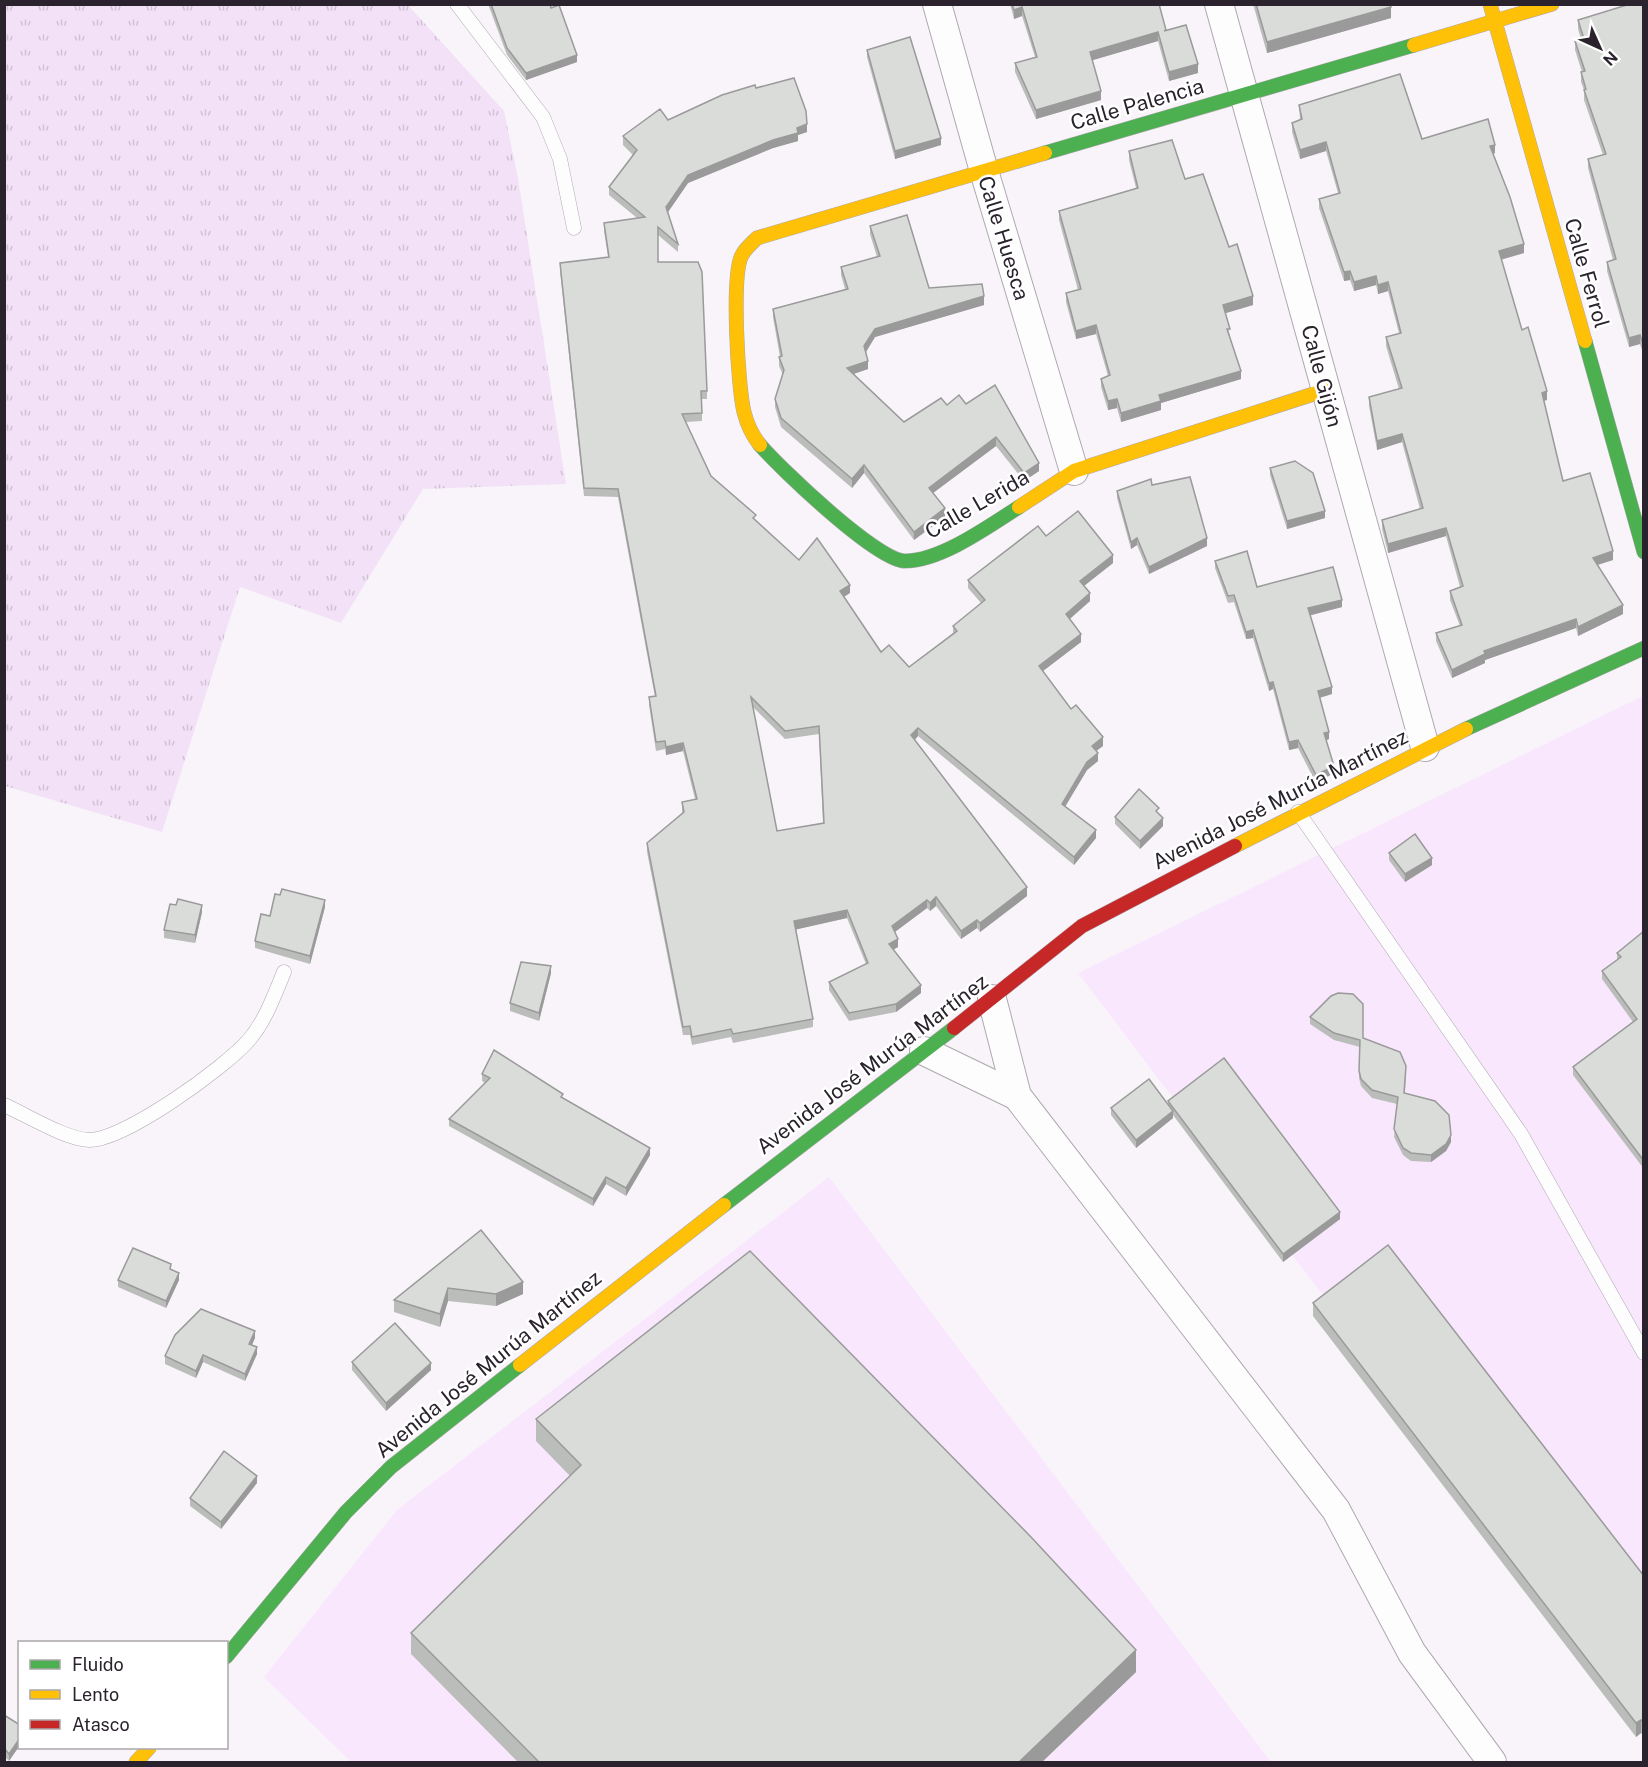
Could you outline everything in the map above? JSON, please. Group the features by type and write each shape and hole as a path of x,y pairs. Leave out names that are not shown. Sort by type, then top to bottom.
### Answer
{"street":[{"name":"Calle Huesca","path":"937,4 984,171 1074,471"},
{"name":"Calle Gijón","path":"1218,4 1245,94 1425,747"},
{"name":"Calle Ferrol","path":"1490,4 1644,552"},
{"name":"Calle Palencia","path":"741,256 757,238 1552,4"},
{"name":"Calle Lerida","path":"741,256 737,275 737,329 744,411 753,436 775,462 882,554 903,561 928,557 980,532 1074,471 1326,390"},
{"name":"Avenida José Murúa Martínez","path":"228,1655 346,1512 391,1467 789,1153 992,999 1082,926 1425,747 1644,648"},
{"path":"992,999 1017,1096 1330,1501 1412,1653 1492,1762"},
{"path":"924,1051 1017,1096"},
{"path":"136,1762 148,1749"}],"lane":[{"path":"457,4 543,117 560,159 574,228"},
{"path":"1298,812 1521,1134 1644,1353"},
{"path":"4,1105 67,1134 90,1140 112,1134 163,1106 227,1063 249,1039 269,1007 284,972"}],"shaded area":[{"path":"1643,696 1643,1716 1078,973"},
{"path":"829,1177 1271,1762 351,1762 264,1677 397,1510"}],"green space":[{"path":"4,5 408,5 504,111 518,178 566,484 423,489 341,623 240,587 162,832 5,786"}],"building":[{"path":"491,4 550,4 551,8 559,5 577,55 526,73 507,48"},
{"path":"1012,4 1159,4 1166,30 1164,31 1186,25 1198,64 1169,72 1158,32 1090,52 1101,91 1036,110 1015,63 1037,57 1022,7 1014,10"},
{"path":"1256,4 1390,4 1391,7 1267,42"},
{"path":"1630,4 1644,4 1644,347 1640,335 1629,338 1607,262 1616,259 1588,159 1606,154 1584,90 1586,89 1581,72 1585,71 1575,41 1584,39 1578,20"},
{"path":"910,37 941,138 895,151 867,50"},
{"path":"1400,74 1422,139 1488,119 1495,145 1490,146 1510,197 1524,244 1499,251 1522,330 1528,327 1547,391 1542,393 1563,481 1590,473 1613,551 1593,558 1623,605 1578,627 1576,619 1484,651 1485,654 1452,670 1436,633 1462,625 1450,591 1463,586 1446,528 1388,544 1382,520 1423,508 1402,434 1377,441 1369,397 1402,388 1386,337 1401,333 1388,282 1378,285 1376,276 1354,282 1350,271 1344,272 1319,199 1340,193 1326,142 1300,150 1292,123 1302,119 1299,105"},
{"path":"794,78 806,111 807,124 797,128 798,133 773,140 688,175 666,207 678,244 658,227 658,262 698,262 702,272 707,391 701,391 702,413 682,414 711,476 756,515 753,518 799,560 817,538 850,585 840,591 881,652 889,645 909,667 957,631 953,626 985,600 968,580 1038,526 1046,536 1078,511 1113,555 1080,581 1090,593 1066,614 1081,634 1039,666 1071,709 1076,705 1103,737 1092,746 1098,753 1087,762 1062,804 1096,830 1074,857 918,728 911,735 1027,887 980,923 977,920 961,931 936,897 930,903 927,900 892,926 898,939 889,944 921,985 896,1004 849,1013 829,982 868,963 847,910 794,921 813,1019 733,1034 731,1029 692,1037 690,1026 683,1027 647,843 684,812 682,802 697,799 683,743 666,747 665,741 656,742 649,697 656,696 618,489 584,488 560,263 609,257 604,223 645,217 609,187 637,150 623,136 660,109 668,120 722,95 755,85 756,88","holes":["751,697 785,731 819,726 824,823 777,831"]},
{"path":"1172,140 1185,179 1203,174 1229,247 1237,244 1253,296 1223,305 1230,329 1227,329 1241,371 1159,395 1161,401 1121,413 1117,399 1108,401 1101,379 1110,375 1096,325 1076,331 1066,293 1081,289 1059,211 1138,188 1129,151"},
{"path":"907,215 929,288 982,284 984,296 875,329 864,346 868,361 847,368 904,422 941,398 947,405 959,395 966,404 995,385 1039,463 1024,473 996,437 929,488 945,508 914,532 864,465 852,479 781,418 775,399 784,370 779,357 782,356 773,309 848,289 841,267 880,256 870,226"},
{"path":"1295,461 1313,473 1325,511 1287,521 1270,468"},
{"path":"1190,477 1207,538 1149,567 1137,538 1131,542 1117,491 1151,479 1152,485"},
{"path":"1247,551 1257,587 1333,567 1342,600 1308,608 1332,687 1318,691 1329,732 1324,733 1334,766 1316,775 1298,740 1289,742 1273,682 1269,683 1253,630 1246,632 1234,595 1228,596 1215,561"},
{"path":"1139,789 1159,808 1156,811 1163,818 1140,841 1115,817"},
{"path":"1415,834 1432,858 1405,874 1389,853"},
{"path":"282,889 325,900 310,956 255,941 261,914 270,916 275,894 280,895"},
{"path":"178,899 202,905 195,935 164,930 170,904 176,905"},
{"path":"1644,931 1644,1161 1573,1067 1637,1019 1602,971 1621,957 1617,953"},
{"path":"521,962 551,966 539,1013 510,1003"},
{"path":"1338,993 1353,994 1363,1004 1363,1038 1400,1052 1406,1066 1404,1093 1435,1101 1449,1115 1451,1135 1446,1144 1431,1155 1411,1153 1403,1148 1394,1129 1398,1097 1372,1090 1361,1079 1360,1040 1334,1033 1310,1017 1331,996"},
{"path":"494,1050 563,1094 561,1097 650,1148 626,1188 606,1177 593,1199 449,1119 490,1078 482,1074"},
{"path":"1224,1058 1340,1212 1283,1254 1168,1101"},
{"path":"1149,1079 1173,1111 1136,1140 1111,1108"},
{"path":"481,1230 523,1282 496,1294 448,1288 440,1314 394,1300"},
{"path":"1388,1245 1644,1576 1644,1723 1641,1720 1636,1723 1313,1303"},
{"path":"133,1248 171,1264 170,1269 179,1273 166,1301 118,1280"},
{"path":"750,1251 1031,1537 1136,1650 1019,1762 539,1762 411,1633 581,1465 536,1419"},
{"path":"201,1309 255,1331 249,1344 257,1347 245,1374 203,1355 196,1371 165,1356 175,1335"},
{"path":"395,1323 431,1363 386,1403 352,1362"},
{"path":"224,1451 257,1476 221,1522 190,1498"},
{"path":"4,1715 18,1724 18,1741 9,1754 4,1748"}],"traffic: fast":[{"path":"1045,153 1414,45"},
{"path":"1585,341 1644,552"},
{"path":"760,445 852,531 892,557 905,561 934,555 949,549 1019,507"},
{"path":"1466,729 1644,648"},
{"path":"724,1205 954,1028"},
{"path":"228,1655 346,1512 391,1467 520,1365"}],"traffic: slow":[{"path":"1490,4 1585,341"},
{"path":"1414,45 1552,4"},
{"path":"760,445 750,429 744,412 738,357 737,285 742,255 749,246 757,238 1045,153"},
{"path":"1019,507 1074,471 1326,390"},
{"path":"1235,846 1466,729"},
{"path":"520,1365 724,1205"},
{"path":"136,1762 148,1749"}],"traffic: jam":[{"path":"954,1028 1082,926 1235,846"}]}
